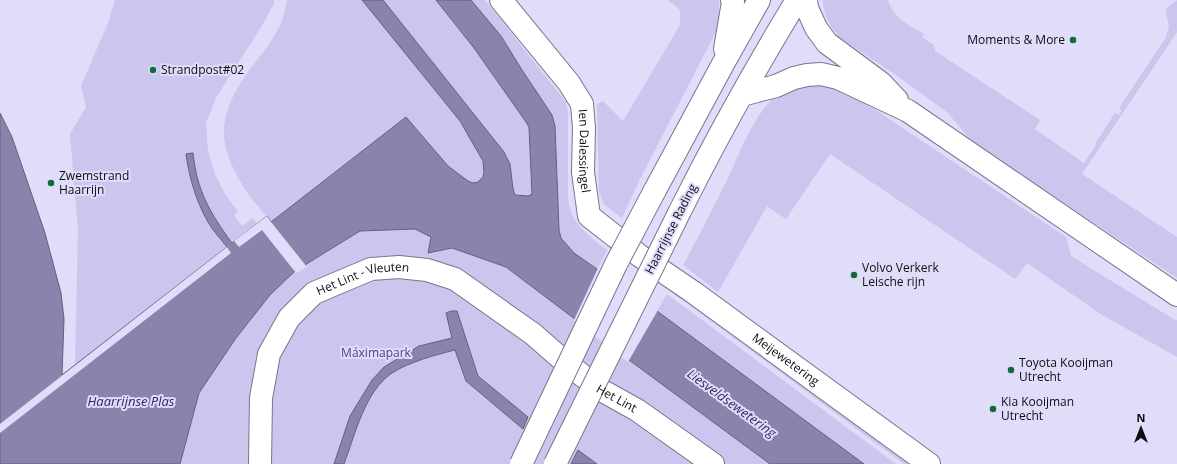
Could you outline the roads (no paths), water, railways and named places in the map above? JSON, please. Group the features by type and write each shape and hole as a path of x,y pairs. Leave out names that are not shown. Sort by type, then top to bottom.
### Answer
{"main road":[{"name":"Ien Dalessingel","path":"501,0 569,83 582,104 584,128 583,172 590,216 640,256"},
{"path":"723,64 733,2 732,0"},
{"path":"521,464 616,264 759,0"},
{"name":"Haarrijnse Rading","path":"555,464 709,154 762,58 797,0"},
{"path":"806,0 807,8 816,28 827,43 881,83 908,111"},
{"path":"742,95 776,86 794,78 807,75 821,74 838,78 908,111 1177,295"},
{"name":"Meijewetering","path":"640,256 693,292 929,464"},
{"name":"Het Lint - Vleuten","path":"260,464 261,398 269,354 289,318 314,293 371,269 399,266 427,270 455,279 533,334"},
{"name":"Het Lint","path":"533,334 565,362 601,390 637,410 713,464"}],"water":[{"path":"362,0 383,0 504,152 510,164 515,195 528,196 532,194 529,127 474,48 436,0 471,0 501,36 552,115 555,126 559,230 561,238 574,253 657,311 864,464 770,464 506,267 452,248 428,253 431,237 415,229 360,231 295,271 270,295 236,338 199,393 180,464 0,464 0,113 12,137 45,233 61,293 64,319 62,375 227,247 210,225 200,206 191,180 186,154 193,153 201,190 217,222 232,243 267,216 271,222 406,117 448,166 473,183 478,182 483,177 483,161 460,121"},
{"path":"457,311 478,376 528,417 523,429 466,381 455,350 406,365 392,373 383,381 368,402 362,414 344,464 334,464 350,416 372,380 384,367 419,346 452,338 446,313"},
{"path":"578,450 597,464 571,464"}],"place":[{"name":"Moments & More","path":"1073,40"},
{"name":"Strandpost#02","path":"153,70"},
{"name":"Zwemstrand Haarrijn","path":"51,183"},
{"name":"Volvo Verkerk Leische rijn","path":"854,275"},
{"name":"Toyota Kooijman Utrecht","path":"1011,370"},
{"name":"Kia Kooijman Utrecht","path":"993,409"}],"park label":[{"name":"Máximapark","path":"376,353"}],"water label":[{"name":"Haarrijnse Plas","path":"131,401"},
{"name":"Liesveldsewetering","path":"732,403"}]}
